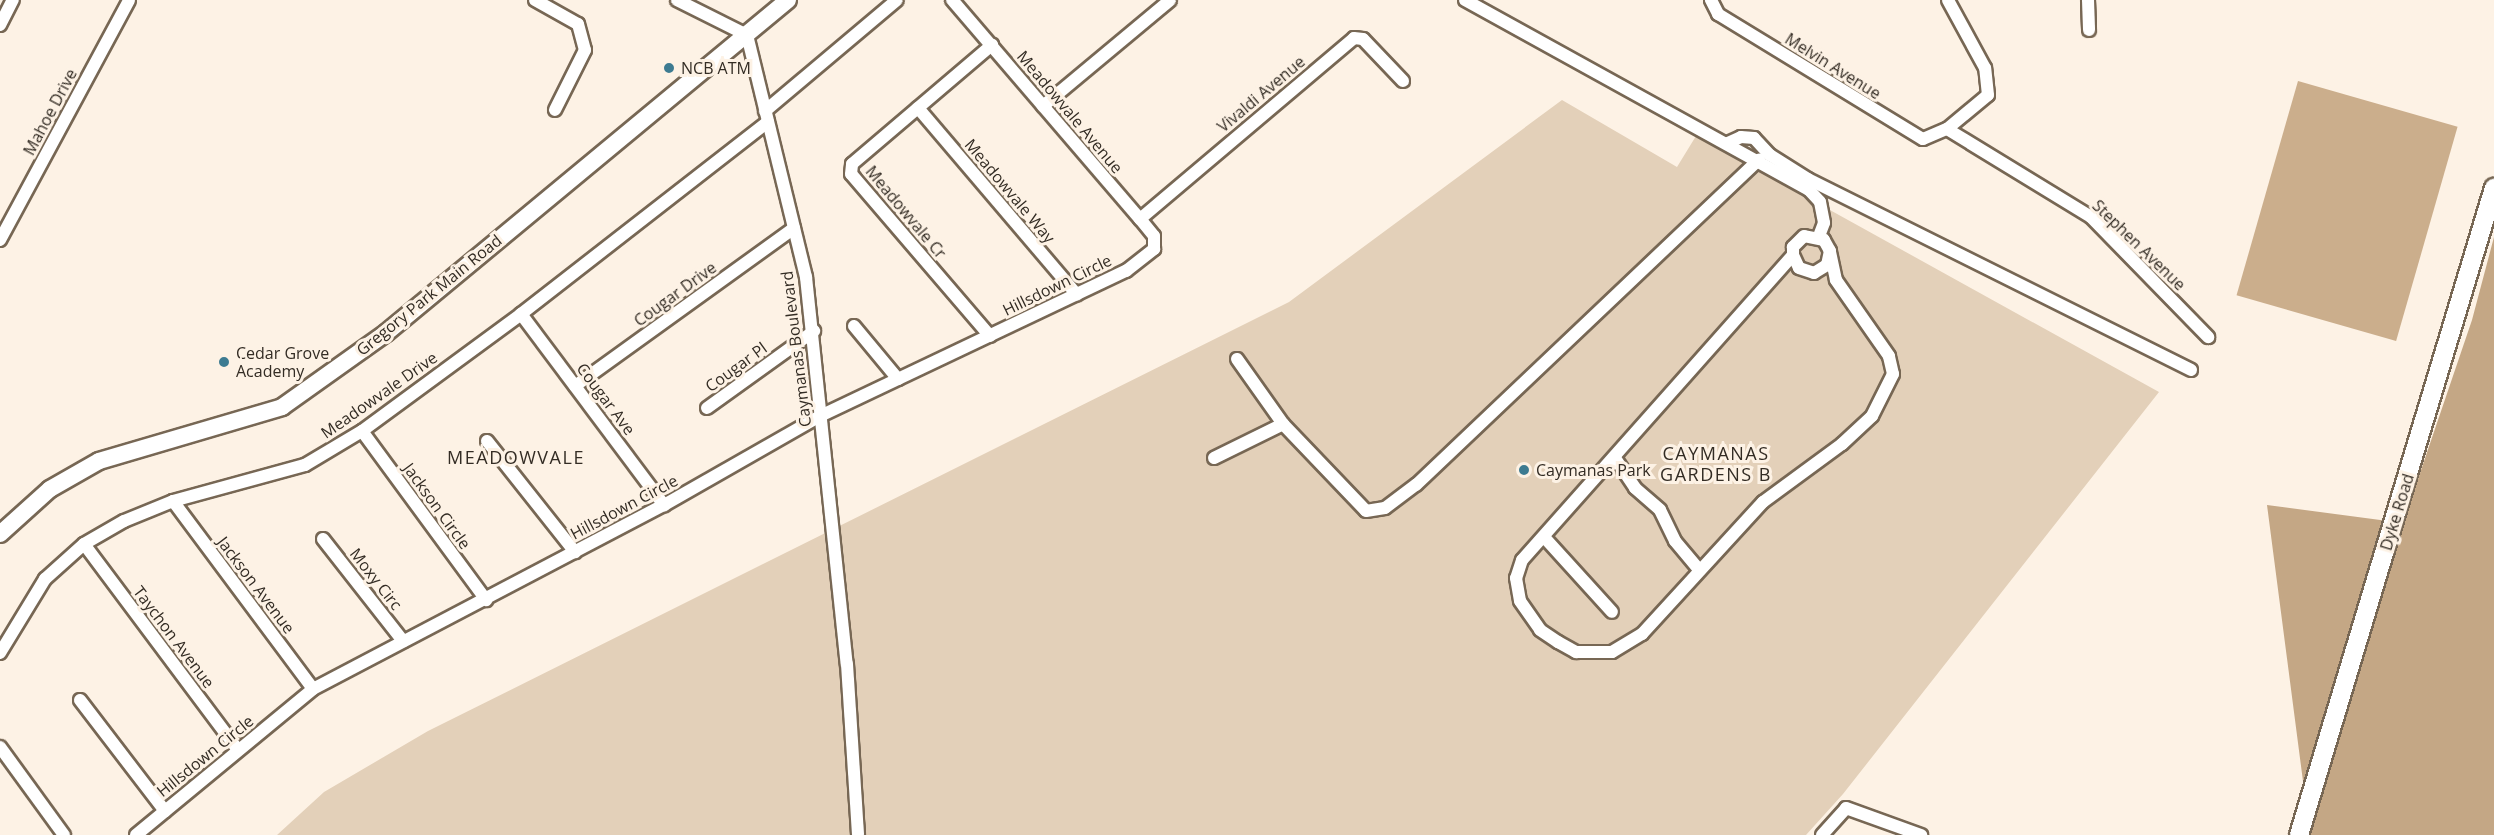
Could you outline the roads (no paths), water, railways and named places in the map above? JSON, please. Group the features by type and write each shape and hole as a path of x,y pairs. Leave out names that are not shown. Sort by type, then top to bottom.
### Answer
{"main road":[{"name":"Dyke Road","path":"2299,835 2494,188"}],"street":[{"path":"0,25 13,0"},
{"path":"535,0 578,24 585,50 555,110"},
{"path":"677,0 747,35"},
{"name":"Gregory Park Main Road","path":"0,534 50,489 99,461 282,407 386,333 788,0"},
{"name":"Meadowvale Drive","path":"0,653 45,579 84,544 124,521 173,501 305,465 362,431 521,314 767,116 897,0"},
{"name":"Meadowvale Avenue","path":"952,0 1154,236 1154,249"},
{"path":"1043,106 1170,0"},
{"path":"1465,0 1759,159 1809,190 1820,202 1824,223 1819,236"},
{"name":"Melvin Avenue","path":"1711,0 1718,14 1912,135 1923,139 1947,129"},
{"path":"1947,129 1988,95 1989,84 1985,68 1948,0"},
{"path":"2088,0 2089,30"},
{"name":"Mahoe Drive","path":"0,240 124,2"},
{"name":"Caymanas Boulevard","path":"747,35 795,228 814,331 820,416 847,664 858,835"},
{"name":"Vivaldi Avenue","path":"1140,219 1354,38 1363,39 1403,81"},
{"name":"Meadowvale Cr","path":"990,336 851,174 852,164 992,45"},
{"name":"Meadowvale Way","path":"918,108 1077,295"},
{"name":"Stephen Avenue","path":"1947,129 2091,218 2208,337"},
{"path":"1728,142 1741,137 1754,138 1775,159 1808,178 2191,370"},
{"path":"1237,359 1283,424 1366,511 1385,508 1416,486 1759,159"},
{"name":"Cougar Drive","path":"575,386 795,228"},
{"path":"1804,236 1819,236 1830,251 1836,280 1889,356 1893,374 1887,394 1872,416 1842,444 1763,502 1642,634 1627,644 1612,652 1576,652 1540,630 1516,590 1516,578 1522,560 1615,458 1792,255 1793,247 1804,236"},
{"name":"Hillsdown Circle","path":"135,835 313,689 663,505 820,416 1126,271 1154,249"},
{"path":"1792,255 1799,268 1814,273 1827,265 1830,251"},
{"name":"Cougar Ave","path":"521,314 663,505"},
{"path":"854,326 898,379"},
{"name":"Cougar Pl","path":"707,408 814,331"},
{"path":"1214,458 1283,424"},
{"name":"Jackson Circle","path":"362,431 486,600"},
{"path":"487,441 575,552"},
{"path":"1615,458 1635,488 1660,510 1675,541 1700,570"},
{"name":"Jackson Avenue","path":"173,501 313,689"},
{"path":"1544,537 1611,612"},
{"name":"Moxy Circ","path":"323,539 403,641"},
{"name":"Taychon Avenue","path":"84,544 238,750"},
{"path":"80,700 165,811"},
{"path":"0,747 64,835"},
{"path":"1822,835 1846,808 1921,835"}],"place":[{"name":"NCB ATM","path":"669,68"},
{"name":"Cedar Grove Academy","path":"224,362"},
{"name":"Caymanas Park","path":"1524,470"}],"district":[{"name":"MEADOWVALE","path":"516,457"},
{"name":"CAYMANAS GARDENS B","path":"1716,464"}]}
